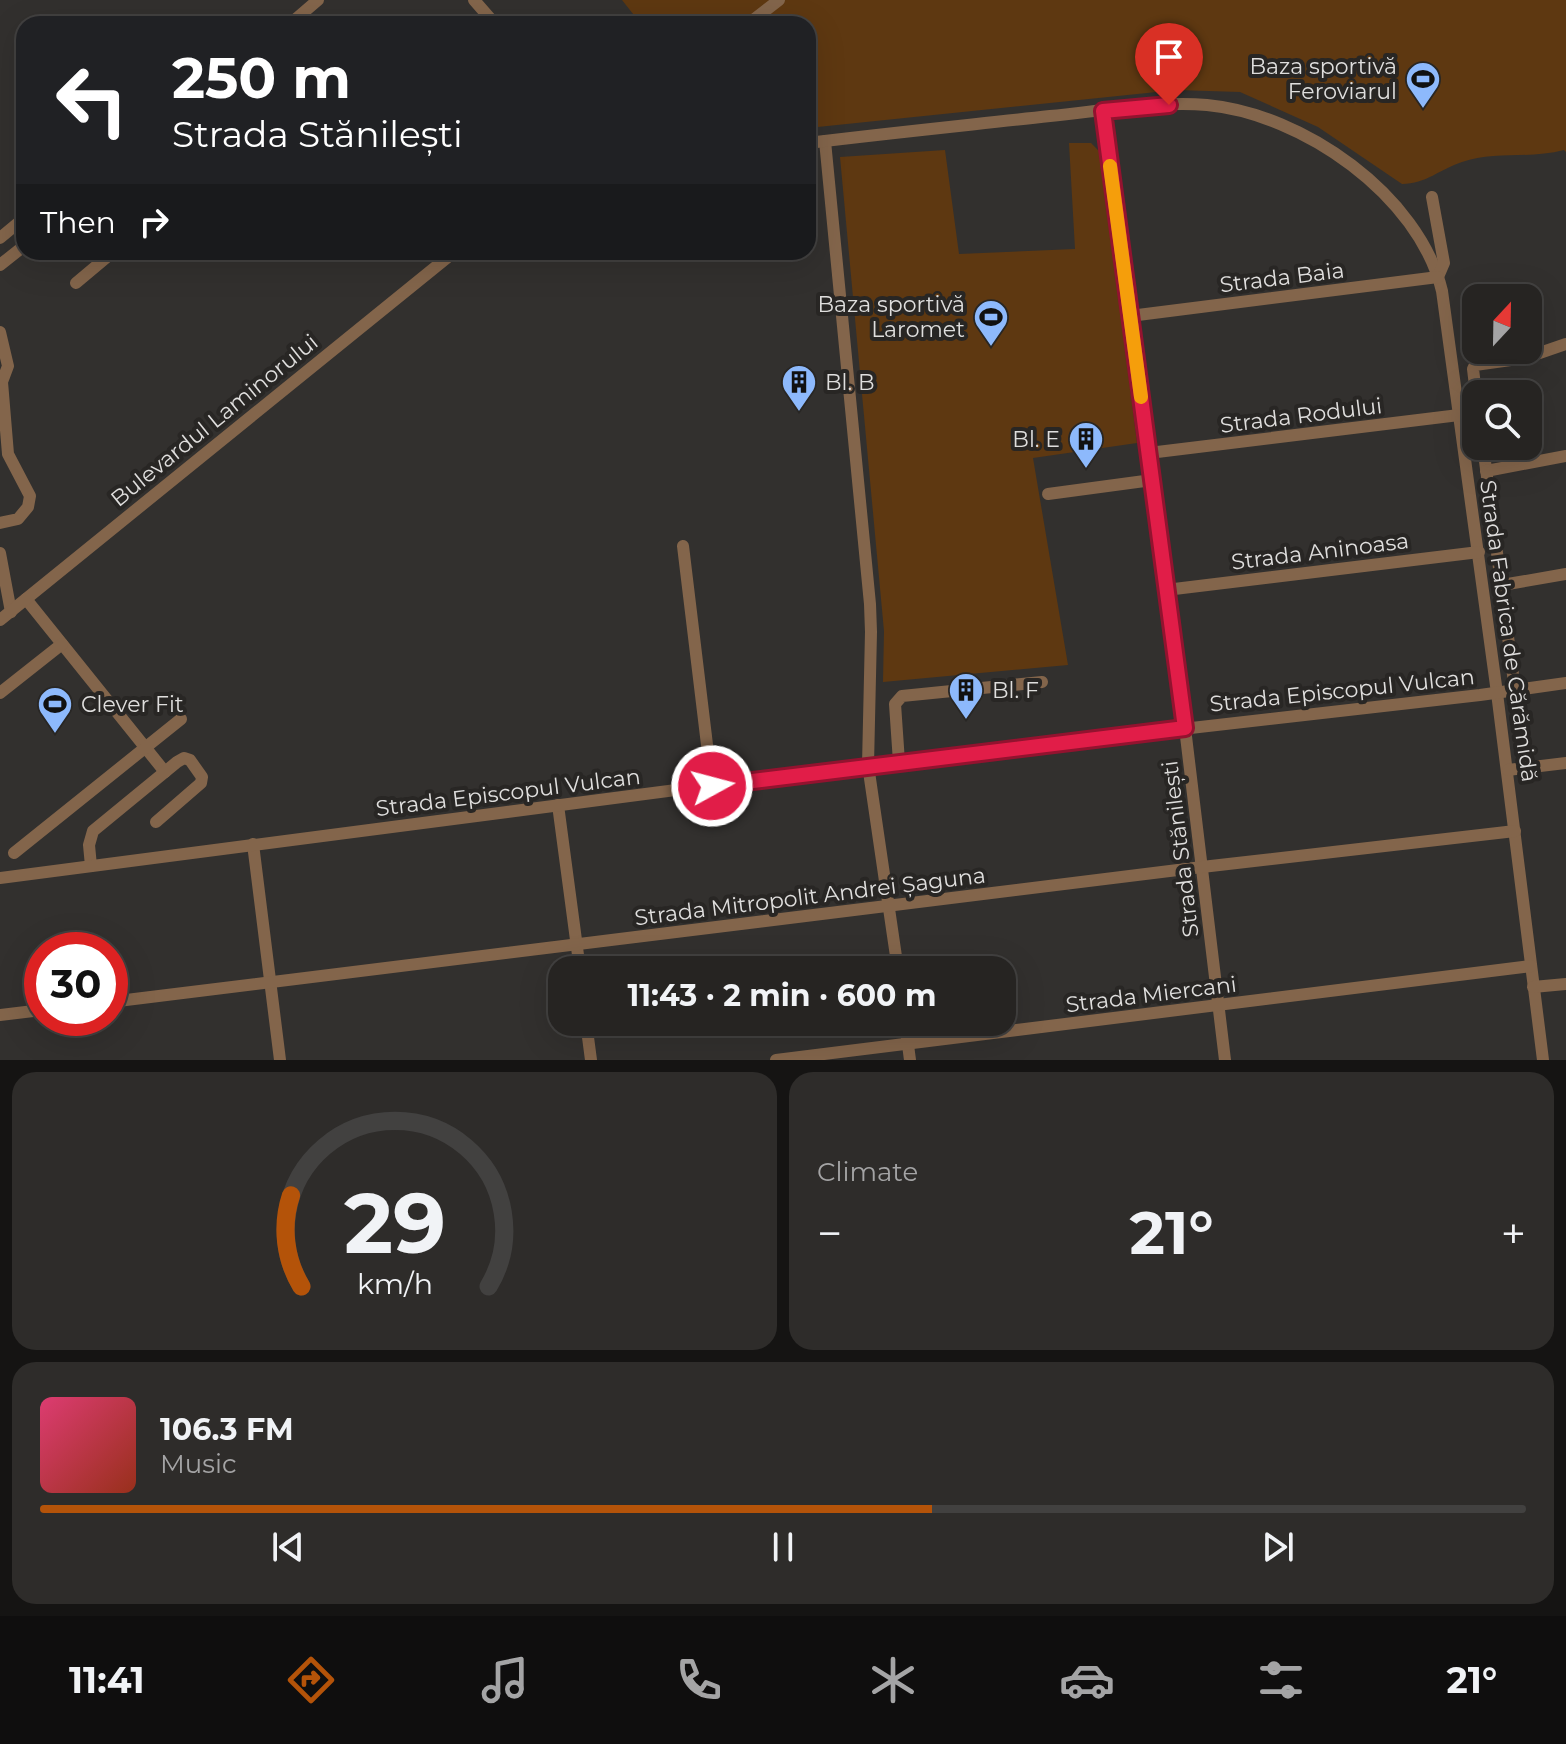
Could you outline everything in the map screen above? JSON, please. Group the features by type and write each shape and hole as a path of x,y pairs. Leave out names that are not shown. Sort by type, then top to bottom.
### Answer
{"street":[{"path":"299,16 318,0"},
{"path":"474,0 488,16"},
{"path":"758,16 779,0"},
{"name":"Strada Fabrica de Cărămidă","path":"1103,111 1206,105 1234,109 1298,134 1358,170 1386,193 1416,231 1438,277 1479,552 1543,1060"},
{"path":"816,142 1103,111"},
{"name":"Strada Stănilești","path":"1103,111 1185,728 1225,1060"},
{"path":"825,141 871,618 868,765 896,956"},
{"path":"1432,197 1444,263 1438,277"},
{"path":"0,238 16,225"},
{"path":"0,265 16,252"},
{"path":"76,283 103,260"},
{"name":"Bulevardul Laminorului","path":"5,616 444,260"},
{"name":"Strada Baia","path":"1130,316 1438,277"},
{"path":"0,332 8,366 2,382 8,454 30,496 28,507 18,519 0,523"},
{"path":"1474,380 1475,365 1525,358 1566,344"},
{"name":"Strada Rodului","path":"1149,453 1459,415"},
{"path":"1486,471 1566,456"},
{"name":"Strada Fabrica de Cărămidă","path":"1485,460 1515,690"},
{"path":"1048,494 1152,480"},
{"path":"683,546 712,786"},
{"name":"Strada Aninoasa","path":"1166,590 1479,552"},
{"path":"0,553 5,616"},
{"path":"1502,585 1566,574"},
{"path":"26,599 165,772"},
{"path":"0,693 62,644"},
{"path":"899,762 895,704 902,696 1042,682"},
{"name":"Strada Episcopul Vulcan","path":"0,878 868,765 1566,683"},
{"path":"14,853 181,719"},
{"path":"91,866 89,845 93,831 184,758 190,760 202,777 196,789 156,822"},
{"path":"1508,770 1566,763"},
{"path":"558,805 578,956"},
{"name":"Strada Mitropolit Andrei Șaguna","path":"128,1000 1515,831"},
{"path":"253,844 280,1060"},
{"name":"Strada Miercani","path":"776,1060 1531,966"},
{"path":"1533,987 1566,984"},
{"path":"0,1015 24,1012"},
{"path":"588,1036 591,1060"},
{"path":"907,1036 910,1060"}],"shaded area":[{"path":"622,0 1566,0 1566,152 1474,159 1418,182 1402,184 1318,127 1240,92 1176,90 816,127 816,16 635,16"},
{"name":"Baza sportivă Laromet","path":"1069,143 1091,143 1101,153 1137,443 1033,458 1068,665 883,682 884,631 840,157 945,150 959,254 1075,249"}],"slow traffic":[{"path":"1110,166 1141,397"}],"place":[{"name":"Baza sportivă Feroviarul","path":"1423,110"},
{"name":"Baza sportivă Laromet","path":"991,348"},
{"name":"Bl. B","path":"799,413"},
{"name":"Bl. E","path":"1086,470"},
{"name":"Bl. F","path":"966,721"},
{"name":"Clever Fit","path":"55,735"}],"route":[{"path":"712,786 1185,728 1103,111 1169,105"}]}
